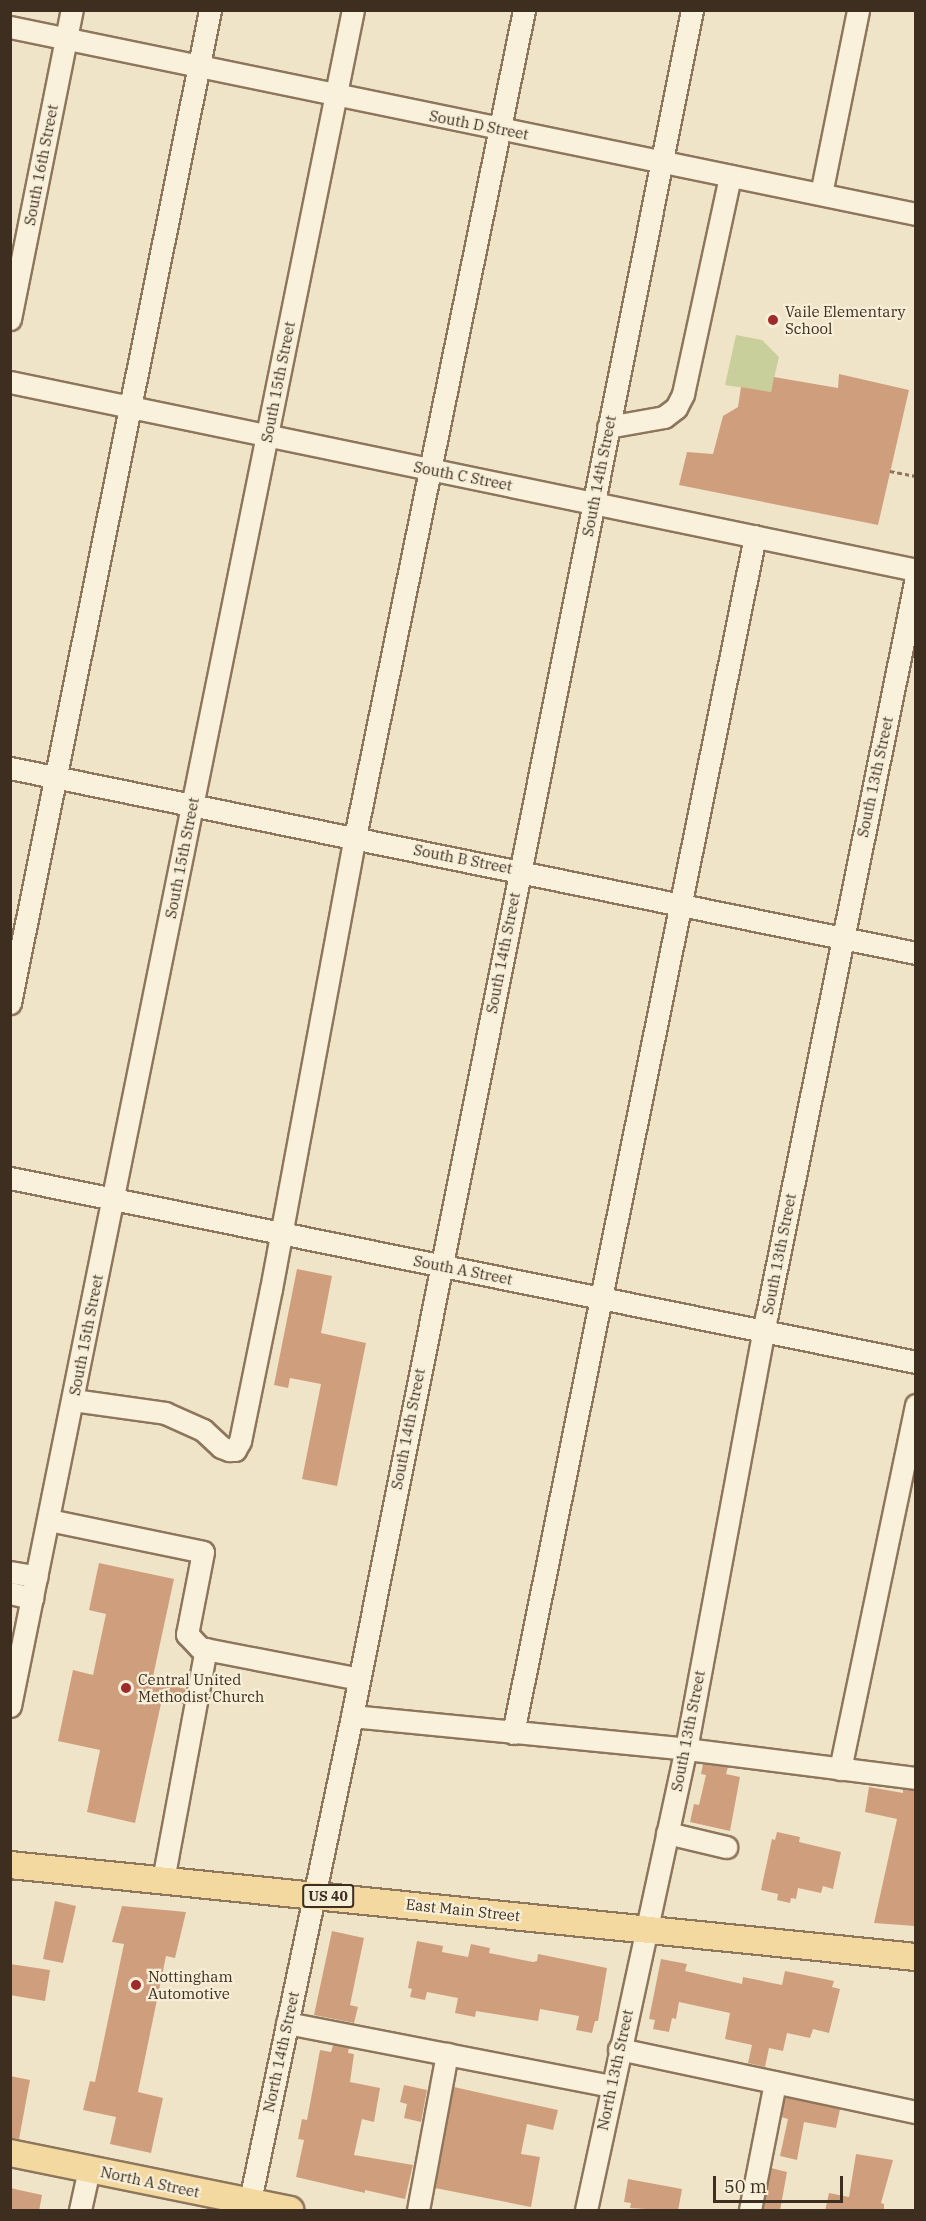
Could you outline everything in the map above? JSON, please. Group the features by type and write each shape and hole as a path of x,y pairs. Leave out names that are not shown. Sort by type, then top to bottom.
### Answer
{"main road":[{"name":"East Main Street","path":"10,1865 314,1894 915,1957"},
{"name":"North A Street","path":"10,2153 249,2206 290,2211"}],"street":[{"name":"South 16th Street","path":"10,319 72,10"},
{"path":"10,1003 210,10"},
{"name":"South 15th Street","path":"10,1706 353,10"},
{"path":"73,1400 165,1413 203,1430 221,1447 229,1450 235,1450 240,1441 355,837 524,10"},
{"name":"South 14th Street","path":"314,1894 352,1716 692,10"},
{"path":"821,194 858,10"},
{"name":"South D Street","path":"10,27 915,214"},
{"path":"609,427 664,417 676,408 683,394 730,176"},
{"name":"South C Street","path":"10,382 915,570"},
{"path":"513,1733 755,536"},
{"name":"South 13th Street","path":"645,1929 686,1749 764,1330 915,578"},
{"name":"South B Street","path":"10,768 915,952"},
{"name":"South A Street","path":"10,1178 915,1362"},
{"path":"840,1769 915,1405"},
{"path":"48,1520 203,1552 187,1634 200,1648 359,1679"},
{"path":"10,1572 34,1588"},
{"path":"10,1593 34,1588"},
{"path":"163,1880 206,1649"},
{"path":"352,1716 686,1749 915,1778"},
{"path":"667,1833 726,1847"},
{"name":"North 14th Street","path":"249,2206 314,1894"},
{"name":"North 13th Street","path":"586,2211 645,1929"},
{"path":"287,2023 611,2086"},
{"path":"619,2049 915,2112"},
{"path":"418,2211 447,2054"},
{"path":"750,2211 775,2082"},
{"path":"80,2211 89,2169"}],"path":[{"path":"891,471 915,476"}],"green space":[{"path":"736,335 762,340 779,357 771,392 725,385"}],"building":[{"name":"Vaile Elementary School","path":"839,374 909,390 878,525 679,485 687,452 713,454 723,416 738,407 741,387 771,392 774,377 838,388"},
{"path":"297,1269 332,1276 321,1333 366,1343 337,1486 302,1479 321,1384 290,1378 288,1388 274,1385"},
{"name":"Central United Methodist Church","path":"99,1563 174,1579 152,1681 186,1689 183,1704 162,1699 135,1823 87,1812 100,1750 58,1741 73,1670 93,1675 106,1614 89,1610"},
{"path":"703,1764 728,1767 726,1774 740,1777 730,1831 690,1822 694,1804 699,1805 706,1775 701,1774"},
{"path":"869,1787 903,1793 903,1789 915,1791 915,1926 874,1923 897,1819 865,1812"},
{"path":"777,1832 800,1837 799,1842 841,1852 833,1889 823,1886 821,1893 798,1888 796,1899 791,1898 790,1903 777,1900 778,1894 761,1890 772,1839 775,1840"},
{"path":"55,1901 76,1906 63,1963 43,1959"},
{"path":"122,1906 186,1912 175,1958 166,1956 138,2092 163,2098 151,2153 110,2144 116,2117 83,2110 90,2081 95,2082 124,1944 112,1942"},
{"path":"332,1931 364,1938 350,2005 358,2007 354,2023 314,2015"},
{"path":"417,1941 443,1946 442,1952 468,1957 471,1944 490,1948 489,1953 533,1962 537,1961 538,1954 607,1968 598,2021 595,2021 592,2033 576,2030 579,2016 540,2009 538,2021 476,2011 475,2017 455,2013 458,1998 427,1992 425,2000 410,1997 412,1989 408,1988"},
{"path":"661,1959 687,1964 685,1971 742,1984 743,1977 782,1985 785,1971 834,1981 832,1987 840,1989 829,2033 813,2029 810,2038 787,2033 783,2051 769,2048 765,2067 748,2063 752,2045 725,2039 730,2013 679,2002 676,2019 672,2018 669,2032 653,2029 655,2020 649,2019"},
{"path":"10,1964 50,1970 45,2001 10,1995"},
{"path":"333,2045 349,2048 348,2053 354,2054 350,2082 380,2088 374,2122 362,2119 354,2155 413,2165 405,2199 365,2190 365,2193 296,2177 304,2140 298,2139 302,2119 307,2120 320,2050 331,2052"},
{"path":"10,2076 30,2080 19,2139 10,2138"},
{"path":"404,2085 427,2090 421,2122 404,2118 407,2104 400,2102"},
{"path":"454,2087 558,2110 553,2130 527,2124 521,2154 540,2157 531,2207 435,2188"},
{"path":"785,2097 840,2109 836,2128 804,2122 797,2160 780,2156 788,2119 781,2117"},
{"path":"856,2154 893,2160 881,2203 884,2204 884,2211 825,2211 829,2193 849,2197"},
{"path":"771,2168 787,2172 780,2211 763,2211"},
{"path":"628,2179 682,2189 678,2211 630,2208 631,2203 624,2202"},
{"path":"10,2188 42,2195 39,2211 10,2211"}],"place":[{"name":"Vaile Elementary School","path":"773,320"},
{"name":"Central United Methodist Church","path":"126,1688"},
{"name":"Nottingham Automotive","path":"136,1985"}]}
